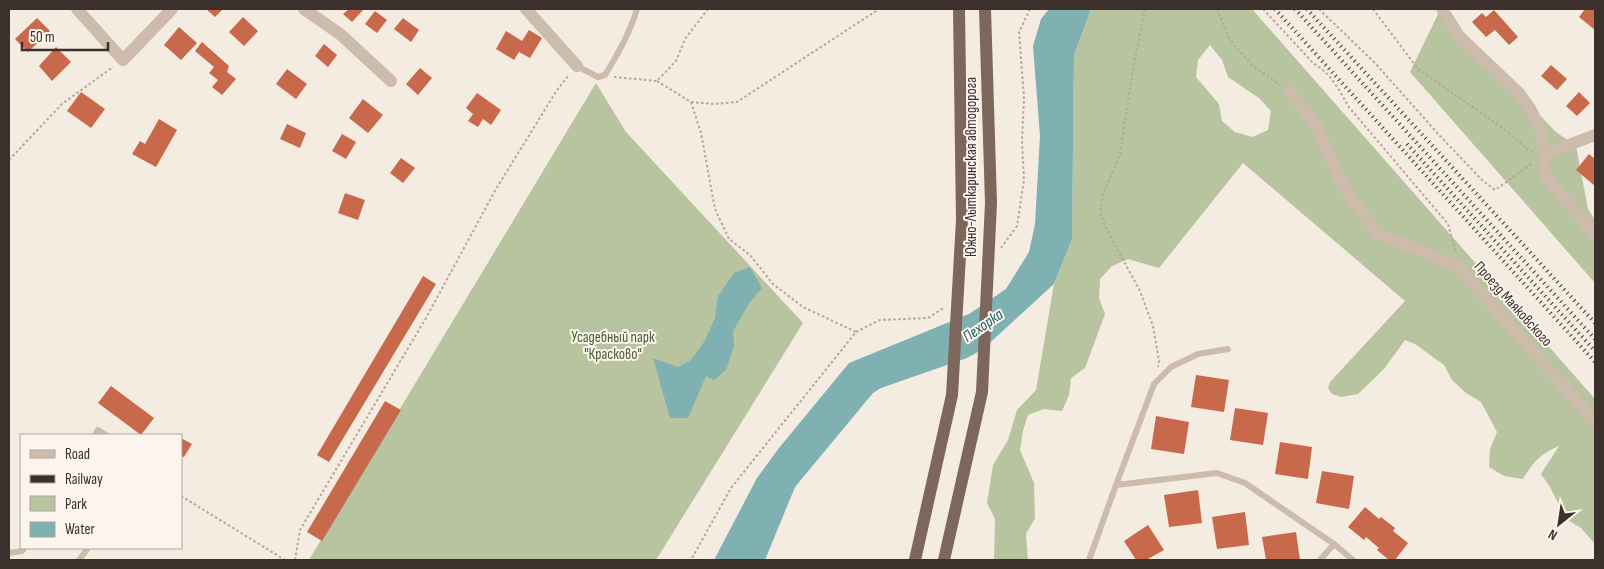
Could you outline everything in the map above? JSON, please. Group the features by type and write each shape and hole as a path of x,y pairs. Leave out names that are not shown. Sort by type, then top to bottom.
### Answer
{"main road":[{"name":"Южно-Лыткаринская автодорога","path":"915,560 952,395 962,220 958,9"},
{"name":"Южно-Лыткаринская автодорога","path":"944,560 982,392 991,203 985,9"}],"street":[{"path":"77,9 123,60 172,9"},
{"path":"304,9 340,34 391,81"},
{"path":"526,9 577,66"},
{"path":"1442,9 1460,36 1519,93 1531,110 1540,129 1545,154 1544,174 1595,235"},
{"name":"Проезд Маяковского","path":"1288,91 1317,126 1341,183 1376,233 1457,266 1595,421"},
{"path":"1545,154 1595,135"}],"lane":[{"path":"577,66 598,77 605,75 620,52 632,26 637,9"},
{"path":"1088,560 1154,384 1171,367 1198,354 1228,349"},
{"path":"1116,485 1217,472 1245,483 1334,544 1353,560"},
{"path":"1320,560 1334,544"},
{"path":"9,553 22,551 23,549"},
{"path":"79,560 87,549"}],"path":[{"path":"657,82 676,61 685,39 708,9"},
{"path":"605,75 657,82 691,102 714,104 737,102 879,9"},
{"path":"1145,9 1133,68 1120,154 1103,194 1100,213 1107,230 1140,291 1152,326 1160,361 1154,384"},
{"path":"1217,9 1230,40 1252,65 1288,91"},
{"path":"1263,9 1337,86 1348,106 1448,224 1456,247 1457,266"},
{"path":"1319,9 1375,63 1440,136 1482,180 1495,190 1545,154"},
{"path":"1373,9 1418,69 1507,131 1527,149 1545,154"},
{"path":"9,160 62,104 123,60"},
{"path":"295,560 300,530 426,318 496,189 557,90 577,66"},
{"path":"691,102 701,133 715,208 729,239 750,255 773,284 804,307 856,332 731,488 691,560"},
{"path":"182,497 285,560"}],"green space":[{"path":"1091,9 1252,9 1595,399 1595,544 1581,528 1566,519 1550,487 1541,474 1559,446 1538,459 1523,479 1504,476 1489,467 1490,449 1497,432 1481,402 1466,393 1452,380 1444,365 1415,344 1405,340 1384,369 1358,394 1341,397 1332,394 1328,388 1330,382 1405,301 1243,163 1159,268 1128,259 1112,266 1100,279 1099,298 1105,314 1085,368 1071,378 1069,395 1062,411 1044,409 1028,415 1023,431 1020,450 1034,483 1035,518 1026,534 1028,560 994,560 995,519 987,503 993,465 1008,440 1017,410 1036,390 1054,284 1072,239 1074,55","holes":["1210,45 1222,60 1228,77 1259,98 1271,111 1268,130 1252,137 1235,132 1222,121 1219,104 1196,77 1198,60"]},
{"path":"1439,12 1556,132 1576,146 1588,209 1595,220 1595,283 1410,72"},
{"name":"Усадебный парк \"Красково\"","path":"596,83 626,132 803,323 656,560 309,560"}],"water":[{"name":"Пехорка","path":"1049,9 1091,9 1074,55 1072,239 1054,284 983,349 967,358 881,388 873,393 795,487 765,560 714,560 757,478 779,448 849,363 969,314 1006,289 1029,252 1035,224 1040,136 1033,46 1041,19"},
{"path":"750,267 762,288 750,302 733,331 734,346 726,370 714,380 706,376 688,418 670,418 653,358 678,367 691,360 704,342 715,318 718,296 734,273"}],"building":[{"path":"206,9 223,9 215,17"},
{"path":"349,9 364,9 352,22 343,14"},
{"path":"1585,9 1595,9 1595,30 1579,17"},
{"path":"1494,10 1518,37 1509,45 1495,30 1486,37 1472,22 1482,13 1486,17"},
{"path":"375,11 387,20 377,33 365,24"},
{"path":"243,17 258,31 244,46 229,32"},
{"path":"37,18 50,31 28,52 15,39"},
{"path":"403,18 419,30 411,42 394,29"},
{"path":"179,27 197,43 181,60 164,45"},
{"path":"529,30 542,38 530,58 519,52 514,60 496,49 506,31 522,41"},
{"path":"202,42 229,66 227,72 236,79 222,95 212,87 218,80 209,73 214,67 195,51"},
{"path":"324,44 337,55 328,67 315,56"},
{"path":"56,47 71,62 52,81 39,66"},
{"path":"1551,65 1567,79 1557,90 1541,76"},
{"path":"420,68 432,78 418,95 406,84"},
{"path":"287,69 307,84 296,99 276,84"},
{"path":"81,92 105,109 91,128 67,111"},
{"path":"1579,92 1590,103 1577,116 1566,106"},
{"path":"477,93 501,110 491,125 483,119 478,127 468,121 473,114 466,108"},
{"path":"363,99 383,115 368,133 349,118"},
{"path":"159,119 177,130 156,167 132,154 140,141 145,144"},
{"path":"287,124 306,133 300,148 280,139"},
{"path":"342,134 356,142 346,159 332,151"},
{"path":"1589,154 1595,159 1595,186 1576,170"},
{"path":"401,158 415,168 403,183 390,173"},
{"path":"345,193 365,200 358,220 338,213"},
{"path":"423,276 436,284 329,462 317,455"},
{"path":"1196,375 1229,380 1224,412 1191,407"},
{"path":"111,386 154,418 142,434 140,434 98,403"},
{"path":"385,401 401,410 322,541 307,532"},
{"path":"1235,408 1268,413 1263,445 1230,440"},
{"path":"1156,416 1189,422 1184,454 1151,449"},
{"path":"182,439 192,444 184,457 182,456"},
{"path":"1280,442 1312,447 1308,479 1275,474"},
{"path":"1322,471 1354,476 1349,509 1316,503"},
{"path":"1198,490 1202,523 1169,527 1164,495"},
{"path":"1365,507 1379,519 1381,517 1395,528 1393,531 1408,543 1395,560 1389,560 1366,537 1364,540 1348,527"},
{"path":"1245,512 1249,545 1217,549 1212,517"},
{"path":"1148,525 1164,550 1146,560 1136,560 1124,541"},
{"path":"1296,532 1300,560 1266,560 1262,537"}],"railway":[{"path":"1275,9 1595,362"},
{"path":"1295,9 1595,339"},
{"path":"1307,9 1595,323"},
{"path":"1407,144 1595,351"}]}
